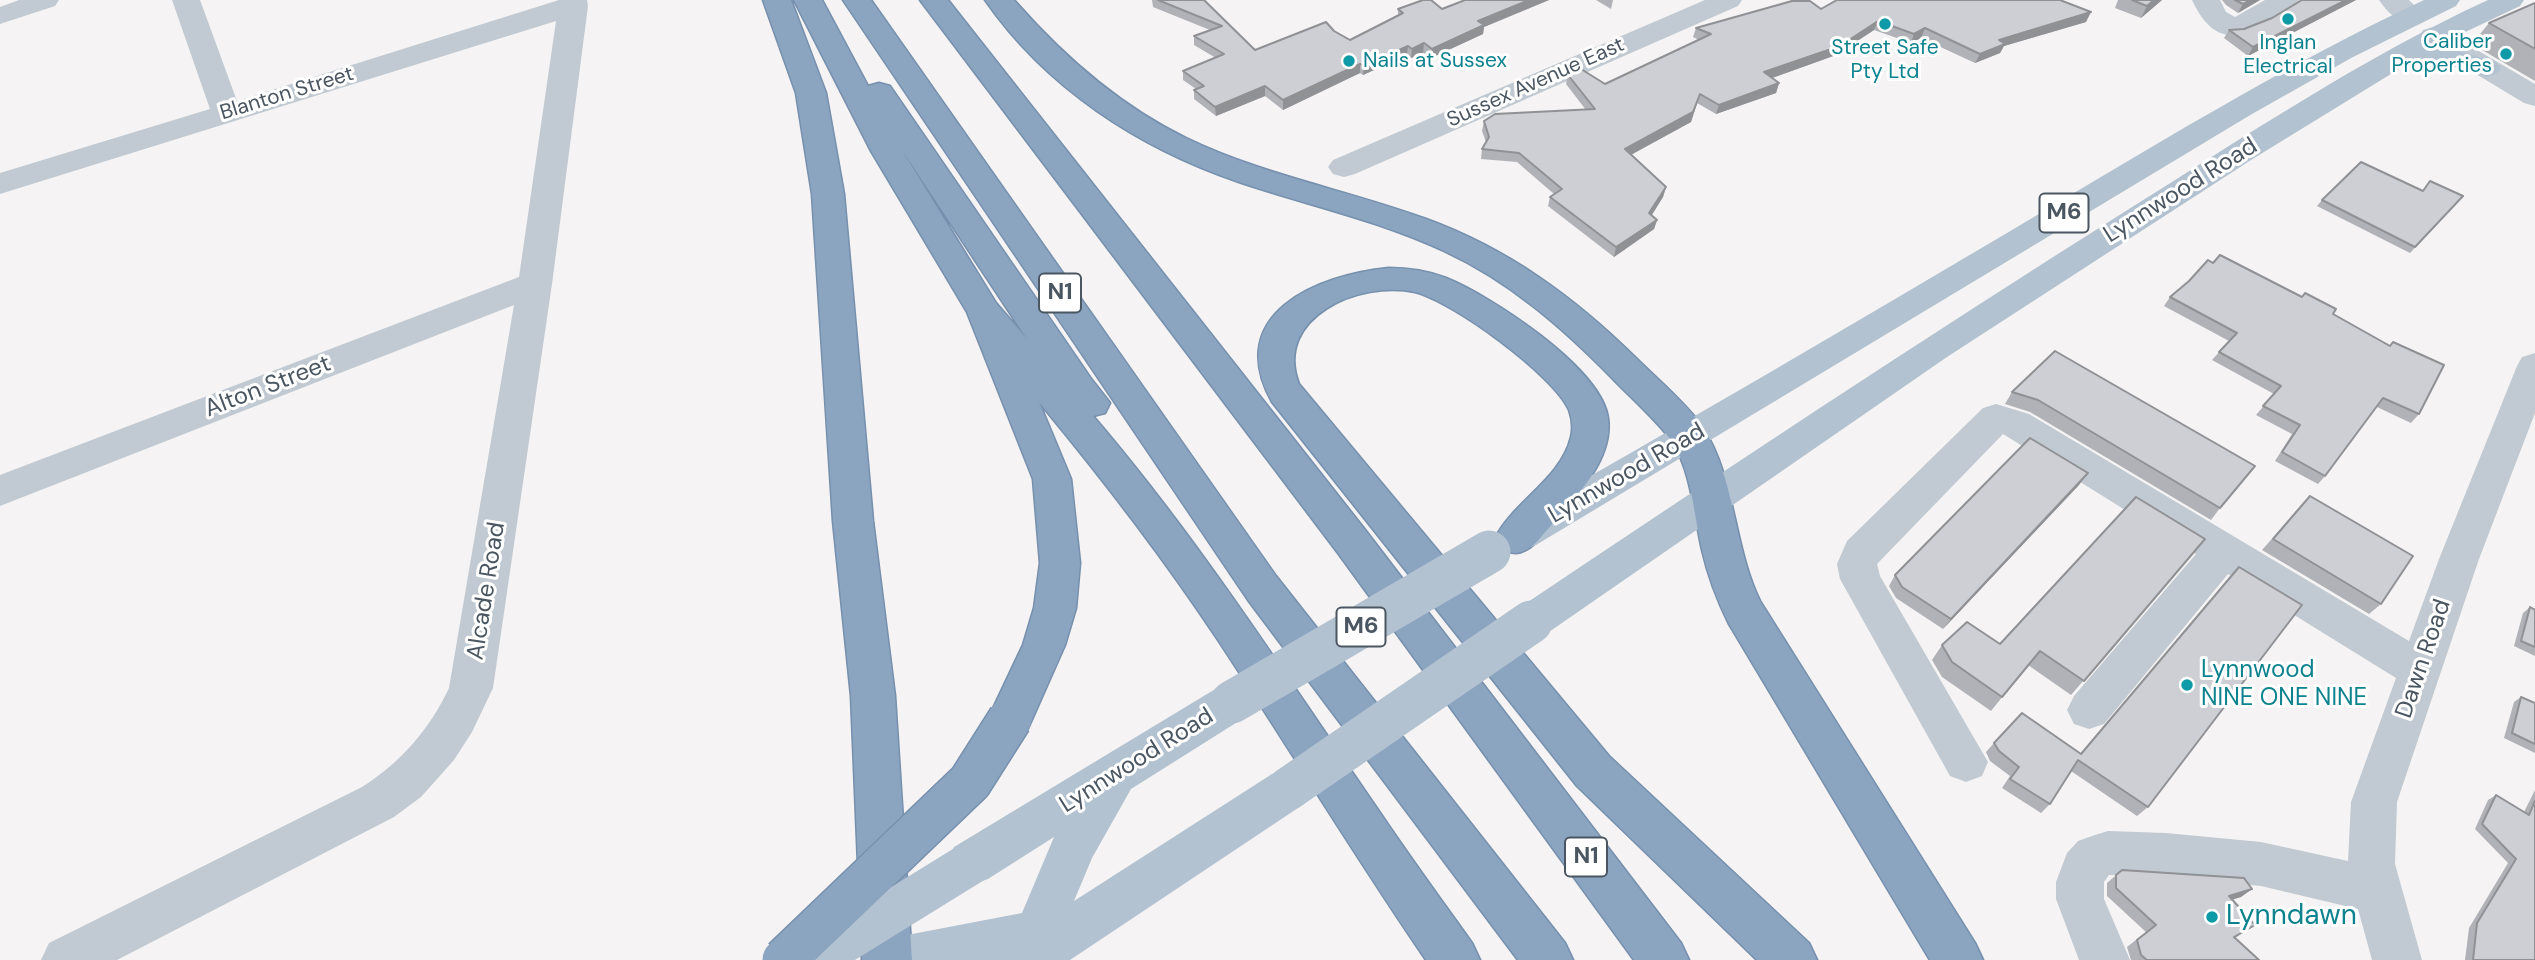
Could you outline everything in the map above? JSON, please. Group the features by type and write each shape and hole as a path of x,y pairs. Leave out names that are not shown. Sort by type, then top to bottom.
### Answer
{"highway":[{"path":"777,0 811,93 828,194 853,521 873,696 887,960"},
{"path":"784,960 970,782 1010,719 1044,645 1055,608 1060,563 1052,479 984,313 887,151 807,0"},
{"path":"817,0 1079,389 1262,588"},
{"name":"N1","path":"857,0 1262,588 1548,960"},
{"name":"N1","path":"934,0 1352,542 1664,960"},
{"path":"974,0 1149,279"},
{"path":"999,0 1034,43 1073,80 1133,122 1166,141 1239,171 1403,220 1467,248 1529,284 1559,307 1633,376 1690,438 1711,498 1724,561 1742,607 1813,728 1958,960"},
{"path":"1502,545 1569,474 1582,456 1590,436 1588,411 1549,363 1466,302 1436,287 1413,280 1341,285 1307,303 1292,316 1278,339 1275,358 1279,382 1318,435 1593,771 1792,960"},
{"path":"984,313 1108,459 1231,625 1367,834 1455,960"}],"main road":[{"name":"Lynnwood Road","path":"1037,949 1288,789 1946,340 2241,153 2446,0"},
{"name":"Lynnwood Road","path":"814,960 1232,702 1690,438 2205,128 2340,52 2413,25 2507,1"},
{"path":"907,960 1037,949 1062,867 1116,774"}],"street":[{"path":"0,16 45,0"},
{"path":"186,0 226,112"},
{"name":"Sussex Avenue East","path":"1343,167 1728,0"},
{"path":"2206,0 2214,17 2235,28 2285,0"},
{"name":"Blanton Street","path":"0,184 573,3"},
{"name":"Alcade Road","path":"66,960 391,793 442,743 460,715 471,688 536,284 573,3"},
{"path":"2413,25 2535,97"},
{"name":"Alton Street","path":"0,491 536,284"},
{"name":"Dawn Road","path":"2397,960 2371,864 2374,802 2459,559 2534,372"},
{"path":"1966,762 1860,579 1857,564 1861,552 1992,419 2001,418 2016,424 2420,670"},
{"path":"2089,710 2223,551"},
{"path":"2105,960 2086,919 2080,899 2080,882 2084,869 2095,857 2108,853 2166,855 2261,864 2377,891"}],"building":[{"path":"1158,0 1204,0 1255,50 1326,22 1334,31 1350,40 1403,13 1398,9 1423,0 1431,0 1442,9 1465,0 1529,0 1478,21 1484,25 1432,49 1424,43 1412,49 1408,46 1364,66 1360,64 1283,100 1265,86 1215,107 1194,90 1204,86 1183,71 1224,54 1194,36 1222,26"},
{"path":"1837,0 2060,0 2091,12 1999,40 2005,44 1980,54 1925,28 1914,34 1878,21 1840,46 1764,72 1779,83 1719,105 1700,94 1693,112 1625,149 1666,187 1649,213 1657,220 1616,247 1550,197 1562,189 1519,153 1482,149 1489,137 1484,121 1495,114 1595,109 1568,75 1581,69 1605,84 1711,34 1696,28 1792,1 1810,1 1821,9"},
{"path":"2132,0 2154,0 2147,6"},
{"path":"2235,0 2251,0 2243,4"},
{"path":"2302,0 2346,0 2253,47 2229,30 2244,29 2272,18"},
{"path":"2535,3 2535,49 2489,23"},
{"path":"2361,162 2423,191 2430,181 2463,196 2415,247 2322,200"},
{"path":"2220,255 2302,297 2305,293 2336,309 2333,314 2390,346 2393,342 2444,365 2419,414 2383,398 2325,476 2282,452 2300,425 2263,406 2281,386 2219,352 2237,333 2170,297 2208,260 2213,263"},
{"path":"2055,351 2255,466 2220,508 2038,400 2012,392"},
{"path":"2030,438 2088,473 1951,619 1902,587 1895,575"},
{"name":"Lynnwood NINE ONE NINE","path":"2310,496 2413,556 2381,604 2273,539"},
{"name":"Lynnwood NINE ONE NINE","path":"2136,497 2205,539 2084,681 2040,651 2002,697 1952,662 1942,645 1967,622 2000,644"},
{"name":"Lynnwood NINE ONE NINE","path":"2239,567 2302,605 2148,807 2078,760 2050,804 2010,779 2019,767 1999,751 1994,743 2022,713 2081,754"},
{"path":"2530,607 2535,610 2535,647 2521,641"},
{"path":"2521,697 2535,703 2535,744 2512,733"},
{"path":"2496,795 2529,815 2535,801 2535,960 2473,960 2477,923 2516,859 2482,824"},
{"path":"2122,870 2244,878 2252,889 2229,896 2255,925 2234,937 2259,960 2147,960 2141,955 2137,940 2156,925 2116,888 2116,875"}],"place":[{"name":"Inglan Electrical","path":"2288,19"},
{"name":"Street Safe Pty Ltd","path":"1885,24"},
{"name":"Caliber Properties","path":"2506,54"},
{"name":"Nails at Sussex","path":"1349,61"},
{"name":"Lynnwood NINE ONE NINE","path":"2187,685"},
{"name":"Lynndawn","path":"2212,917"}]}
